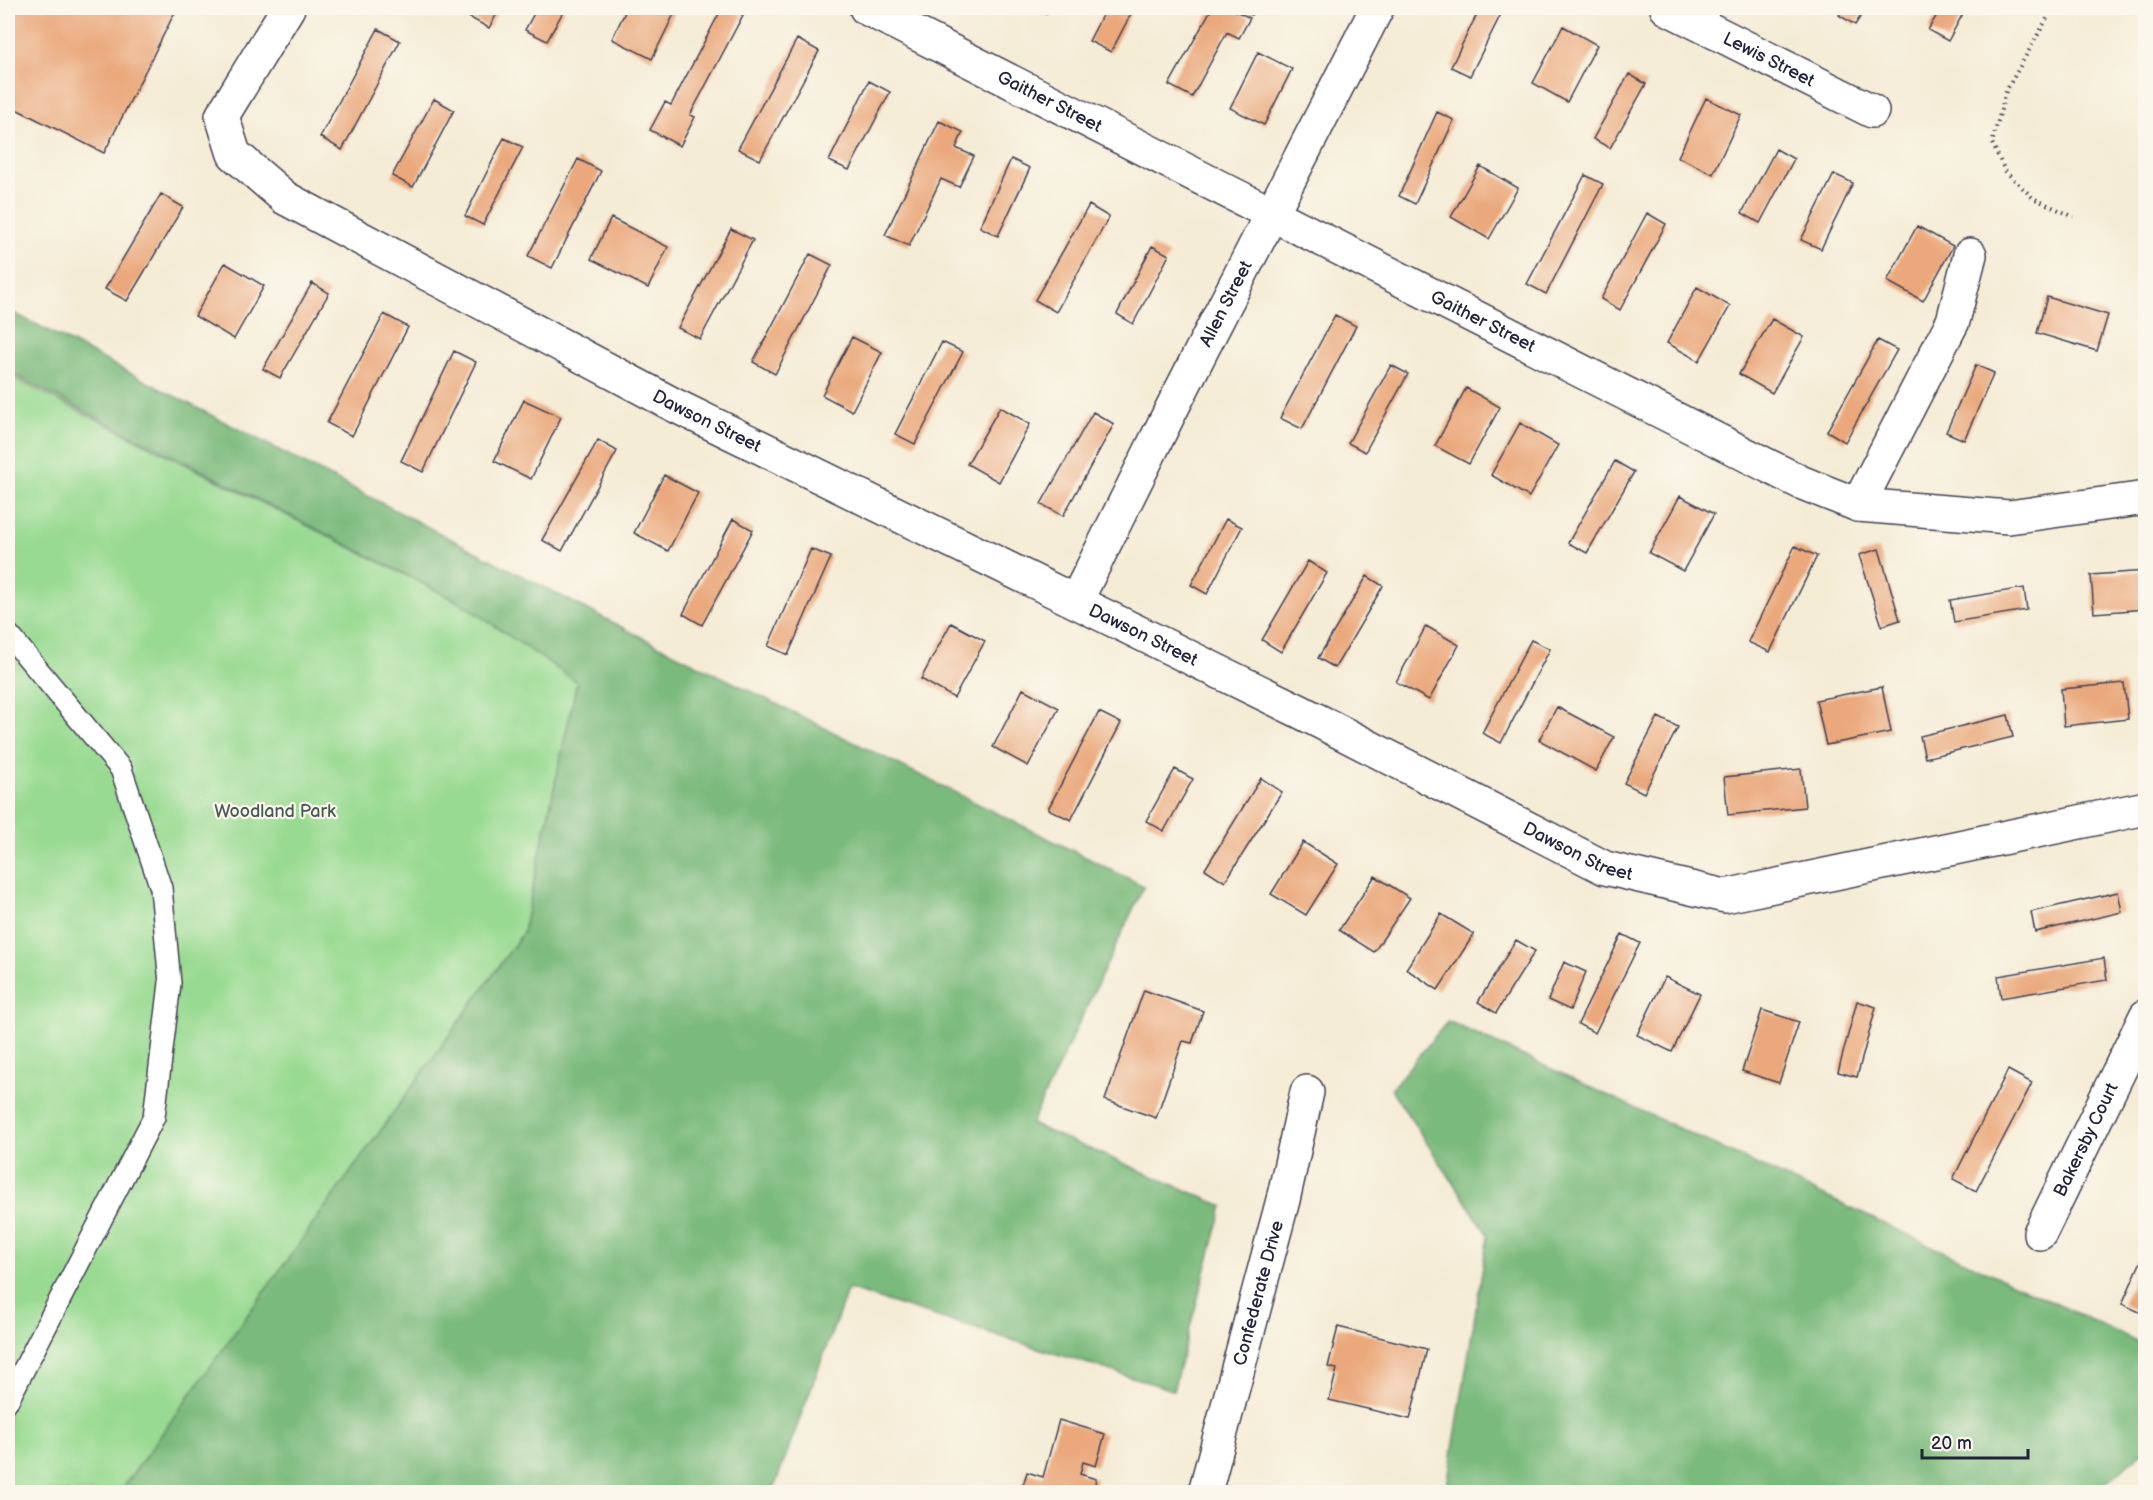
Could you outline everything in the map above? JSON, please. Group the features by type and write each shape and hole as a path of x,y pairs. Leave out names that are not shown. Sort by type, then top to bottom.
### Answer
{"street":[{"name":"Dawson Street","path":"288,8 222,116 234,154 285,198 674,405 1301,712 1605,868 1725,896 2145,808"},
{"name":"Gaither Street","path":"866,8 1800,482 1858,505 2009,517 2145,498"},
{"name":"Allen Street","path":"1076,601 1377,8"},
{"name":"Lewis Street","path":"1667,8 1872,111"},
{"path":"1858,505 1953,321 1970,255"},
{"name":"Bakersby Court","path":"2040,1233 2145,1016"},
{"name":"Confederate Drive","path":"1205,1492 1283,1200 1307,1092"}],"lane":[{"path":"8,634 121,769 160,888 170,983 154,1117 8,1400"}],"path":[{"path":"2053,8 2006,91 1992,143 2004,171 2033,198 2074,217"}],"green space":[{"path":"8,310 625,629 1144,886 1031,1124 1223,1206 1173,1390 848,1289 774,1488 786,1492 120,1492 523,933 577,682 461,603 8,372"},
{"name":"Woodland Park","path":"8,375 461,603 577,682 523,933 120,1492 8,1492"},
{"path":"1448,1021 2145,1345 2145,1450 2097,1492 1446,1492 1488,1235 1391,1089"}],"building":[{"path":"8,8 177,8 104,153 8,105"},
{"path":"452,8 500,8 489,28"},
{"path":"537,8 565,8 547,41 525,30"},
{"path":"627,8 677,8 652,59 612,39"},
{"path":"722,8 728,8 743,15 690,115 695,117 680,146 650,130 665,102 671,105"},
{"path":"1034,8 1050,8 1046,14"},
{"path":"1106,8 1134,8 1111,52 1089,41"},
{"path":"1212,8 1230,8 1250,18 1239,38 1227,32 1192,97 1169,85"},
{"path":"1237,8 1256,8 1252,15"},
{"path":"1480,8 1504,8 1470,76 1451,67"},
{"path":"1844,8 1866,8 1855,25 1839,15"},
{"path":"1941,8 1966,8 1948,41 1928,30"},
{"path":"1563,26 1597,45 1567,102 1533,83"},
{"path":"378,29 400,41 342,150 320,137"},
{"path":"797,39 819,51 760,160 738,149"},
{"path":"1258,52 1292,69 1264,125 1230,108"},
{"path":"1629,74 1646,84 1610,148 1593,139"},
{"path":"869,81 890,92 849,170 829,161"},
{"path":"1706,98 1741,115 1713,174 1678,157"},
{"path":"434,99 454,110 413,187 392,176"},
{"path":"1437,112 1454,120 1415,204 1399,196"},
{"path":"939,121 963,132 956,148 974,156 959,187 941,179 909,246 885,235"},
{"path":"504,138 523,147 483,225 465,216"},
{"path":"1776,149 1794,159 1760,223 1742,213"},
{"path":"578,159 601,171 552,268 528,256"},
{"path":"1011,159 1030,168 998,236 980,227"},
{"path":"1480,166 1518,188 1489,239 1451,217"},
{"path":"1834,174 1853,183 1821,249 1801,240"},
{"path":"1585,175 1603,184 1546,294 1527,284"},
{"path":"161,194 183,207 127,301 105,289"},
{"path":"1089,205 1109,217 1056,312 1035,300"},
{"path":"1647,213 1666,224 1620,310 1601,299"},
{"path":"611,218 668,247 648,288 591,259"},
{"path":"1917,226 1953,246 1923,301 1887,281"},
{"path":"731,229 753,240 700,339 678,328"},
{"path":"1152,246 1169,255 1133,324 1117,314"},
{"path":"810,254 832,265 775,374 753,362"},
{"path":"225,263 264,286 234,339 195,316"},
{"path":"312,283 329,293 280,378 263,369"},
{"path":"1697,287 1730,306 1699,361 1667,343"},
{"path":"2047,297 2108,315 2097,351 2037,333"},
{"path":"384,314 408,327 352,436 327,423"},
{"path":"1335,315 1356,326 1302,429 1280,418"},
{"path":"1772,319 1804,337 1772,393 1739,374"},
{"path":"852,337 882,352 852,411 822,395"},
{"path":"1878,340 1897,350 1845,442 1827,431"},
{"path":"942,342 963,352 915,444 895,434"},
{"path":"454,351 476,362 423,472 401,461"},
{"path":"1391,365 1408,374 1365,452 1348,443"},
{"path":"1976,365 1994,373 1964,440 1946,432"},
{"path":"1466,388 1500,407 1469,464 1435,446"},
{"path":"524,400 561,417 531,479 494,461"},
{"path":"1000,407 1030,424 999,482 967,464"},
{"path":"1093,412 1114,424 1063,516 1041,504"},
{"path":"1520,423 1558,445 1529,497 1491,475"},
{"path":"598,440 617,451 562,551 542,540"},
{"path":"1615,461 1634,472 1587,553 1568,543"},
{"path":"664,475 698,493 668,551 634,533"},
{"path":"1680,496 1714,514 1683,571 1649,553"},
{"path":"733,519 753,530 702,625 683,614"},
{"path":"1226,519 1242,527 1207,594 1191,585"},
{"path":"1795,546 1817,556 1770,652 1748,642"},
{"path":"811,549 831,557 788,655 768,646"},
{"path":"1879,549 1900,620 1882,626 1859,555"},
{"path":"1308,561 1327,573 1281,652 1262,640"},
{"path":"2146,571 2146,609 2094,613 2091,575"},
{"path":"1367,576 1383,586 1335,668 1318,658"},
{"path":"2024,588 2027,610 1954,622 1950,600"},
{"path":"951,623 985,641 954,698 921,679"},
{"path":"1426,626 1459,645 1429,700 1396,682"},
{"path":"1531,640 1550,649 1501,743 1482,733"},
{"path":"2124,683 2128,719 2064,726 2061,689"},
{"path":"1882,687 1891,732 1826,745 1816,700"},
{"path":"1023,689 1059,708 1028,766 993,747"},
{"path":"1557,707 1614,737 1596,771 1539,740"},
{"path":"1099,712 1121,723 1071,820 1048,809"},
{"path":"2008,715 2013,737 1925,758 1920,736"},
{"path":"1658,717 1678,727 1644,793 1624,783"},
{"path":"1175,769 1193,779 1164,831 1146,821"},
{"path":"1801,769 1805,807 1728,815 1724,777"},
{"path":"1261,778 1282,792 1225,882 1205,869"},
{"path":"1303,842 1338,864 1306,915 1271,894"},
{"path":"1375,876 1410,898 1374,952 1339,930"},
{"path":"2118,892 2122,912 2035,932 2031,912"},
{"path":"1441,914 1474,934 1438,990 1406,969"},
{"path":"1622,934 1640,943 1595,1033 1578,1024"},
{"path":"1516,940 1535,951 1496,1013 1478,1002"},
{"path":"2104,958 2107,980 2001,998 1998,976"},
{"path":"1564,962 1586,972 1570,1010 1548,1000"},
{"path":"1665,977 1700,994 1672,1052 1637,1035"},
{"path":"1144,990 1203,1011 1192,1043 1183,1041 1156,1118 1105,1100"},
{"path":"1857,1001 1876,1007 1857,1077 1838,1072"},
{"path":"1762,1010 1799,1022 1779,1083 1742,1071"},
{"path":"2008,1070 2032,1083 1976,1191 1953,1179"},
{"path":"2146,1250 2146,1315 2122,1304"},
{"path":"1338,1327 1427,1349 1410,1419 1329,1400 1337,1369 1328,1367"},
{"path":"1059,1420 1105,1434 1096,1466 1083,1462 1080,1474 1096,1479 1093,1492 1021,1492 1027,1472 1043,1477"}]}
